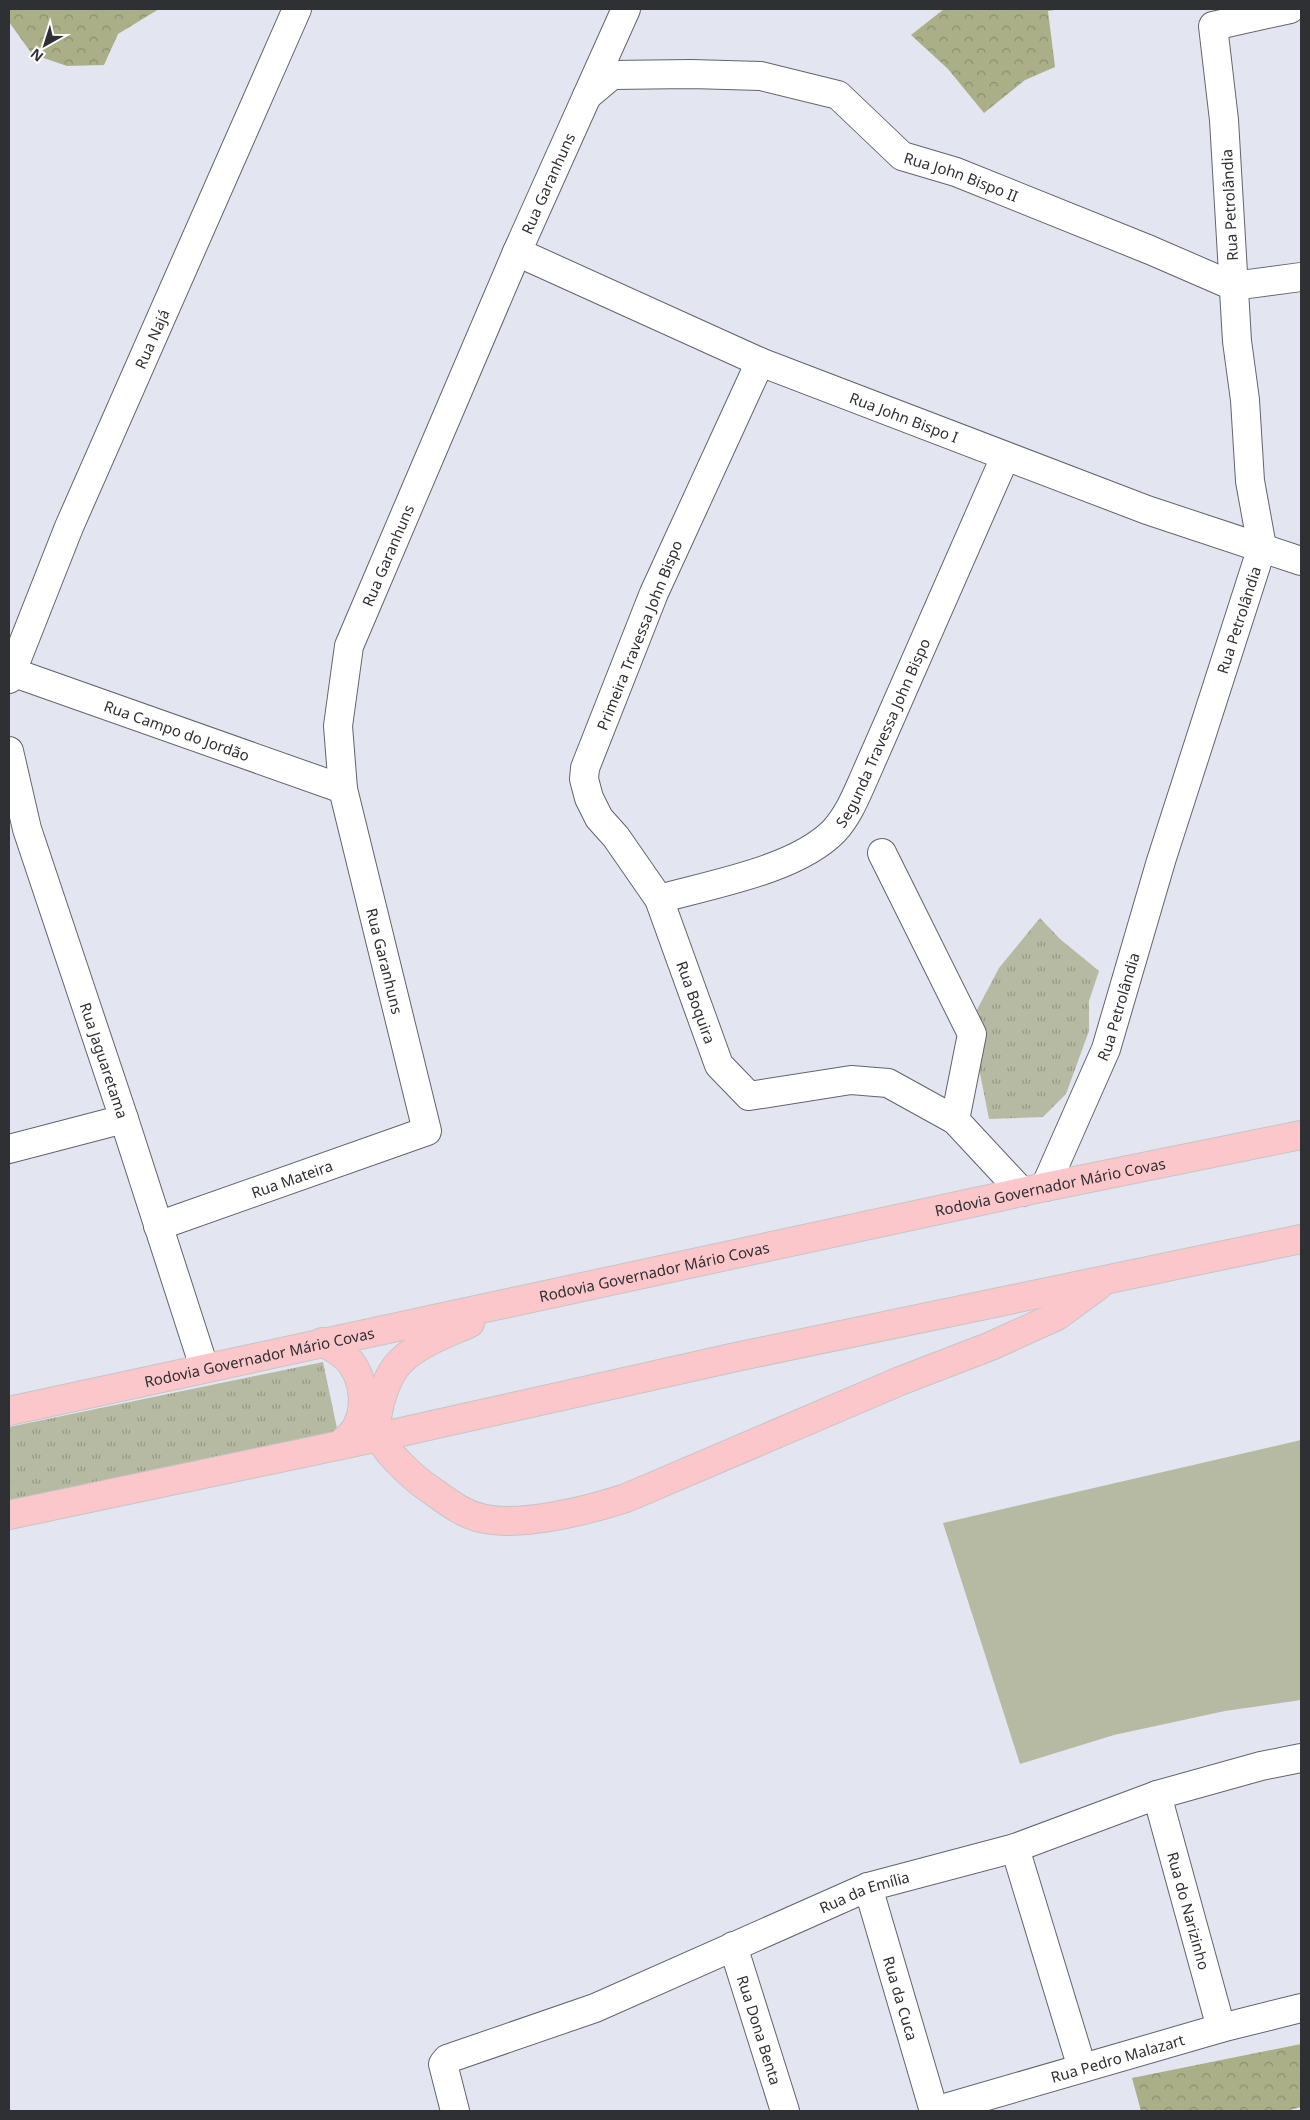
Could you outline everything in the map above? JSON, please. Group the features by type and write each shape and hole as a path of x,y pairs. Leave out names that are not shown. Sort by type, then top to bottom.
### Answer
{"highway":[{"name":"Rodovia Governador Mário Covas","path":"9,1411 204,1367 518,1302 1034,1189 1301,1135"},
{"path":"9,1514 379,1437 736,1357 1301,1239"},
{"path":"518,1302 435,1338 400,1362 388,1379 379,1408 379,1437 411,1477 455,1506 480,1518 510,1520 592,1509 626,1498 900,1381 991,1346 1057,1316 1105,1281"},
{"path":"322,1342 341,1352 356,1370 362,1388 362,1410 357,1428 341,1444"}],"street":[{"name":"Rua Najá","path":"9,674 69,527 297,9"},
{"name":"Rua Garanhuns","path":"427,1131 343,789 338,726 349,646 517,252 626,9"},
{"name":"Rua Petrolândia","path":"1034,1189 1106,1049 1161,861 1262,547 1250,481 1245,400 1233,286 1224,120 1213,26 1290,9"},
{"name":"Rua John Bispo II","path":"586,97 612,75 691,74 762,76 838,95 902,156 965,176 1150,250 1233,286"},
{"name":"Rua John Bispo I","path":"517,252 760,362 1147,510 1301,561"},
{"path":"1233,286 1301,277"},
{"name":"Primeira Travessa John Bispo","path":"659,899 616,837 600,818 589,798 584,779 585,768 654,594 760,362"},
{"name":"Segunda Travessa John Bispo","path":"659,899 787,863 809,851 835,830 851,806 864,778 1005,457"},
{"name":"Rua Campo do Jordão","path":"9,674 343,789"},
{"name":"Rua Jaguaretama","path":"9,751 27,829 124,1119 204,1367"},
{"path":"882,853 972,1034 955,1120 1034,1189"},
{"name":"Rua Boquira","path":"659,899 718,1065 749,1096 851,1080 888,1083 955,1120"},
{"path":"9,1148 124,1119"},
{"name":"Rua Mateira","path":"158,1226 427,1131"},
{"name":"Rua da Emília","path":"455,2111 443,2064 447,2059 595,2008 868,1887 1015,1848 1157,1795 1301,1758"},
{"name":"Rua do Narizinho","path":"1157,1795 1221,2028"},
{"path":"1015,1848 1082,2068"},
{"name":"Rua da Cuca","path":"868,1887 934,2111"},
{"name":"Rua Dona Benta","path":"733,1946 785,2111"},
{"name":"Rua Pedro Malazart","path":"934,2111 1221,2028 1301,2008"}],"green space":[{"path":"9,9 159,9 118,34 104,65 67,66 32,54 9,22"},
{"path":"944,9 1062,9 1048,11 1055,67 1025,80 984,113 948,69 911,35"},
{"path":"1040,918 1060,939 1099,971 1089,1001 1089,1031 1066,1094 1043,1117 989,1119 970,1023 999,968"},
{"path":"323,1362 338,1433 9,1502 9,1427"},
{"path":"1301,1440 1301,1700 1225,1711 1114,1735 1020,1764 943,1523"},
{"path":"1301,2044 1301,2107 1286,2111 1141,2111 1132,2078"}]}
